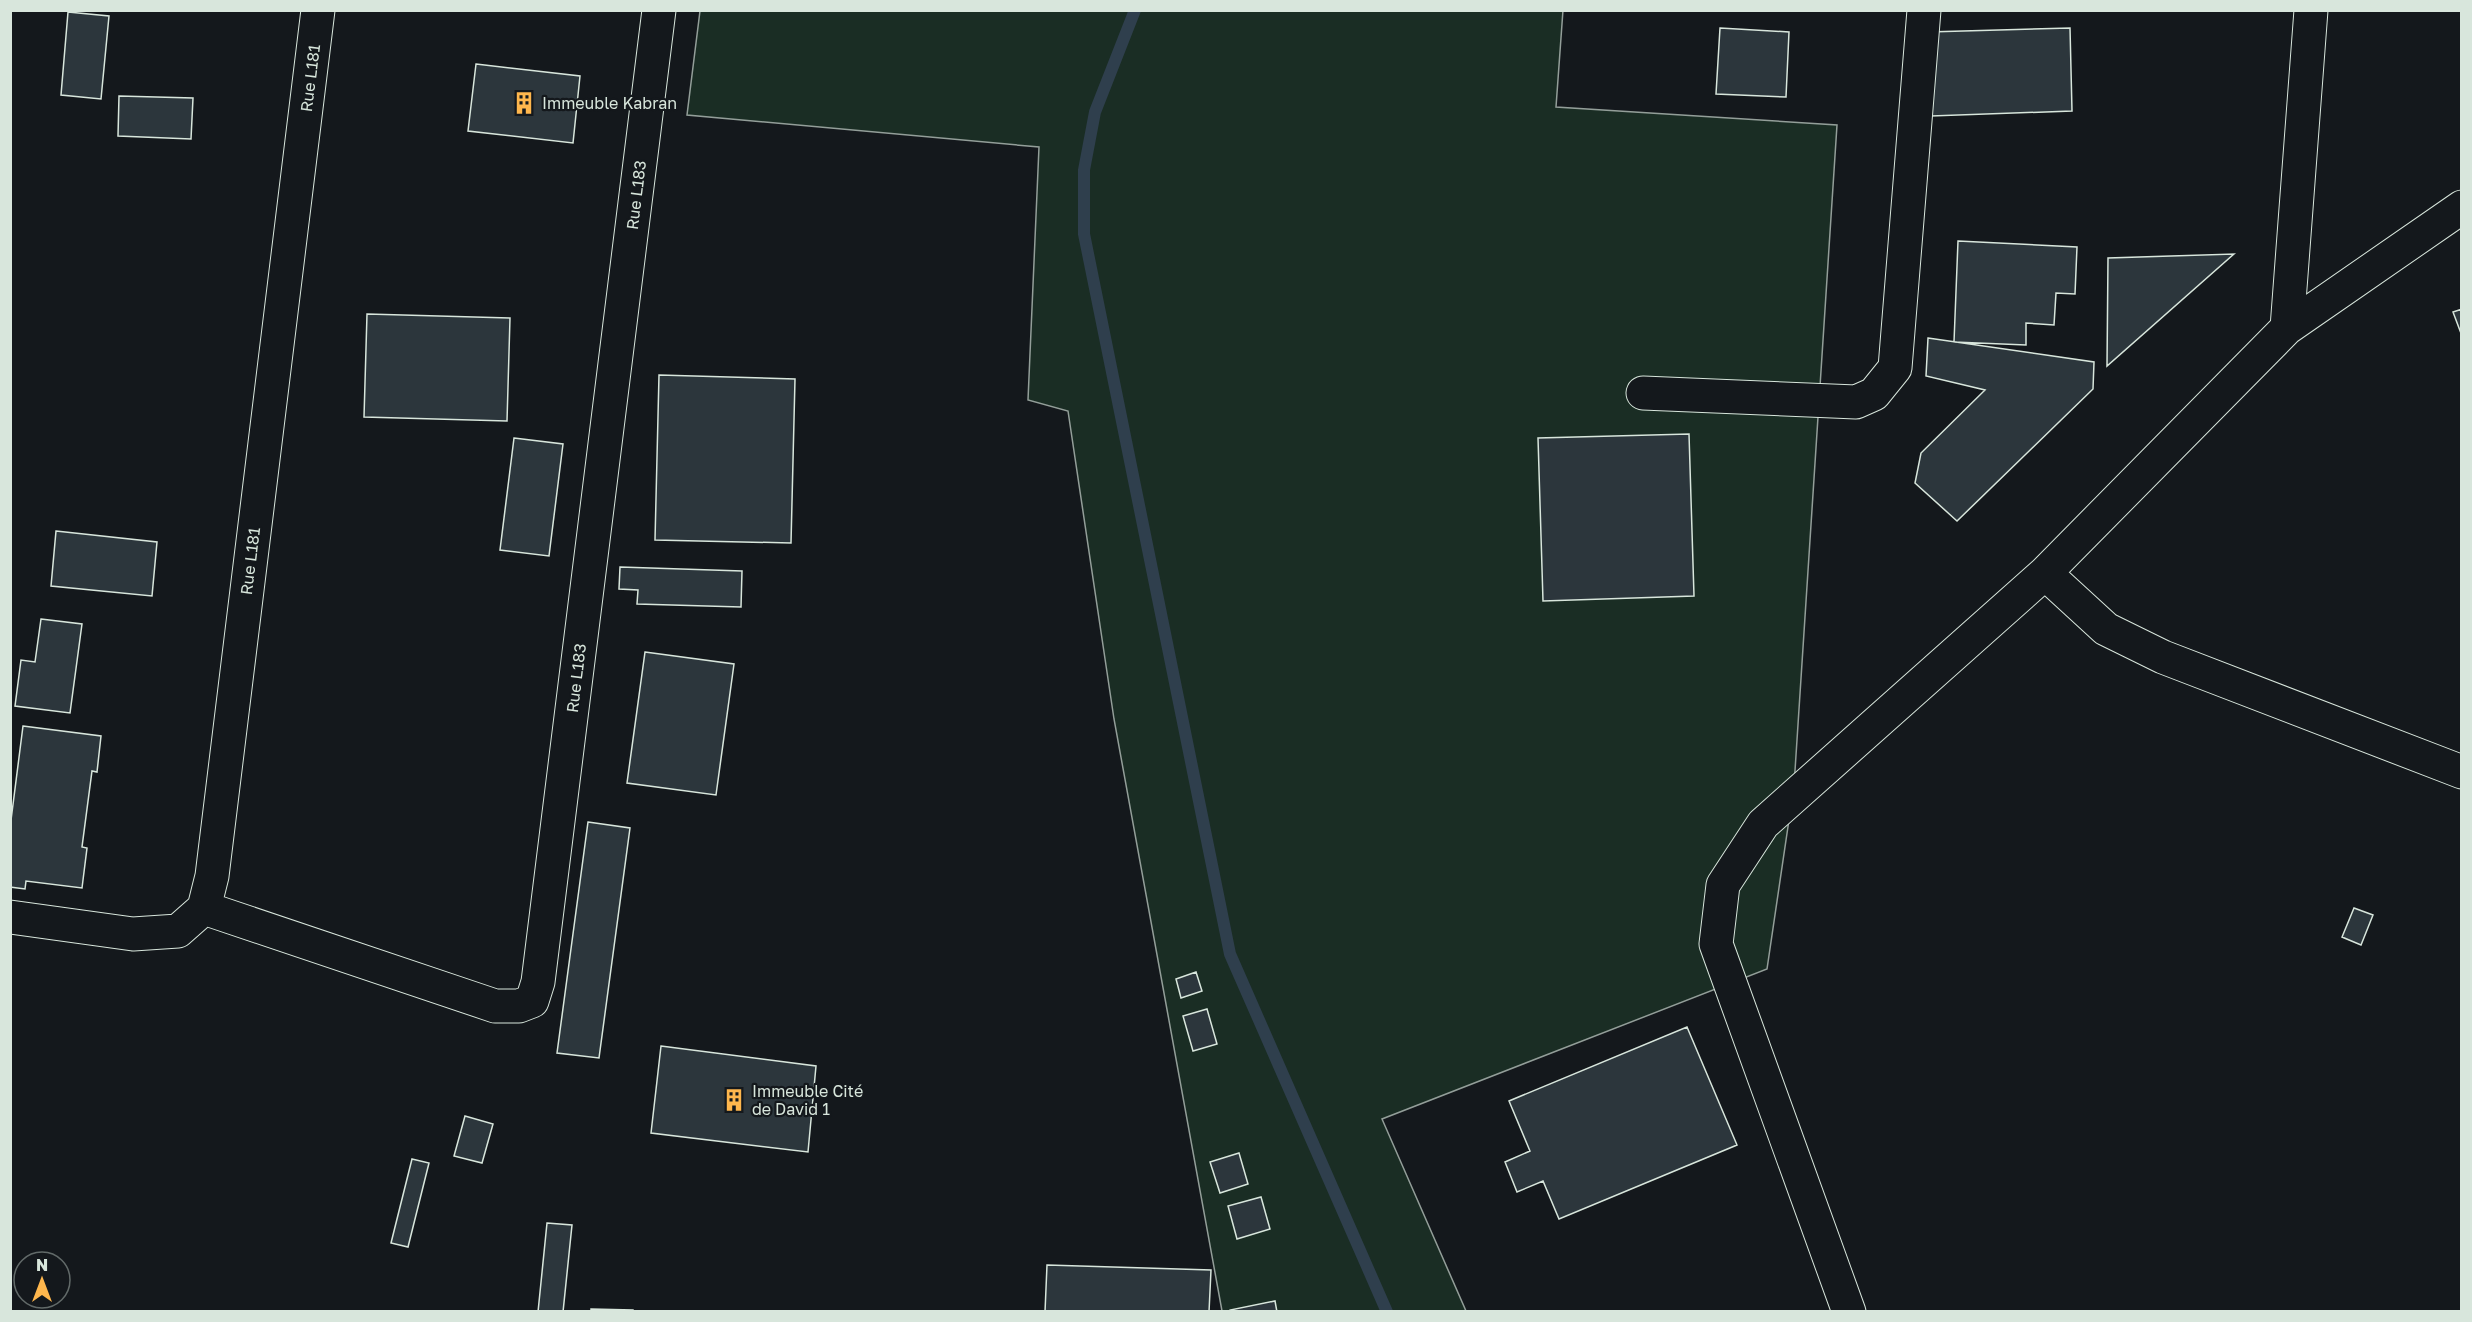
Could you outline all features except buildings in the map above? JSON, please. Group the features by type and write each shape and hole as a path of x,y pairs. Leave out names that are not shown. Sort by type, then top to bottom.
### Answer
{"street":[{"name":"Rue L181","path":"204,908 212,876 318,10"},
{"name":"Rue L183","path":"204,908 495,1006 519,1006 532,1001 538,982 659,10"},
{"path":"1643,393 1856,402 1874,394 1895,368 1924,10"},
{"path":"2287,328 2311,10"},
{"path":"1849,1311 1716,944 1723,885 1763,824 2045,573 2287,328 2462,207"},
{"path":"2045,573 2106,629 2163,657 2462,772"},
{"path":"10,917 133,934 178,931 204,908"}],"green space":[{"path":"1563,10 1556,107 1837,125 1794,786 1767,969 1382,1119 1466,1311 1222,1311 1114,719 1068,411 1028,400 1039,147 687,115 700,11"}],"waterway":[{"path":"1135,10 1095,112 1084,170 1084,234 1230,954 1387,1312"}],"place":[{"name":"Immeuble Kabran","path":"524,103"},
{"name":"Immeuble Cité de David 1","path":"734,1100"}]}
